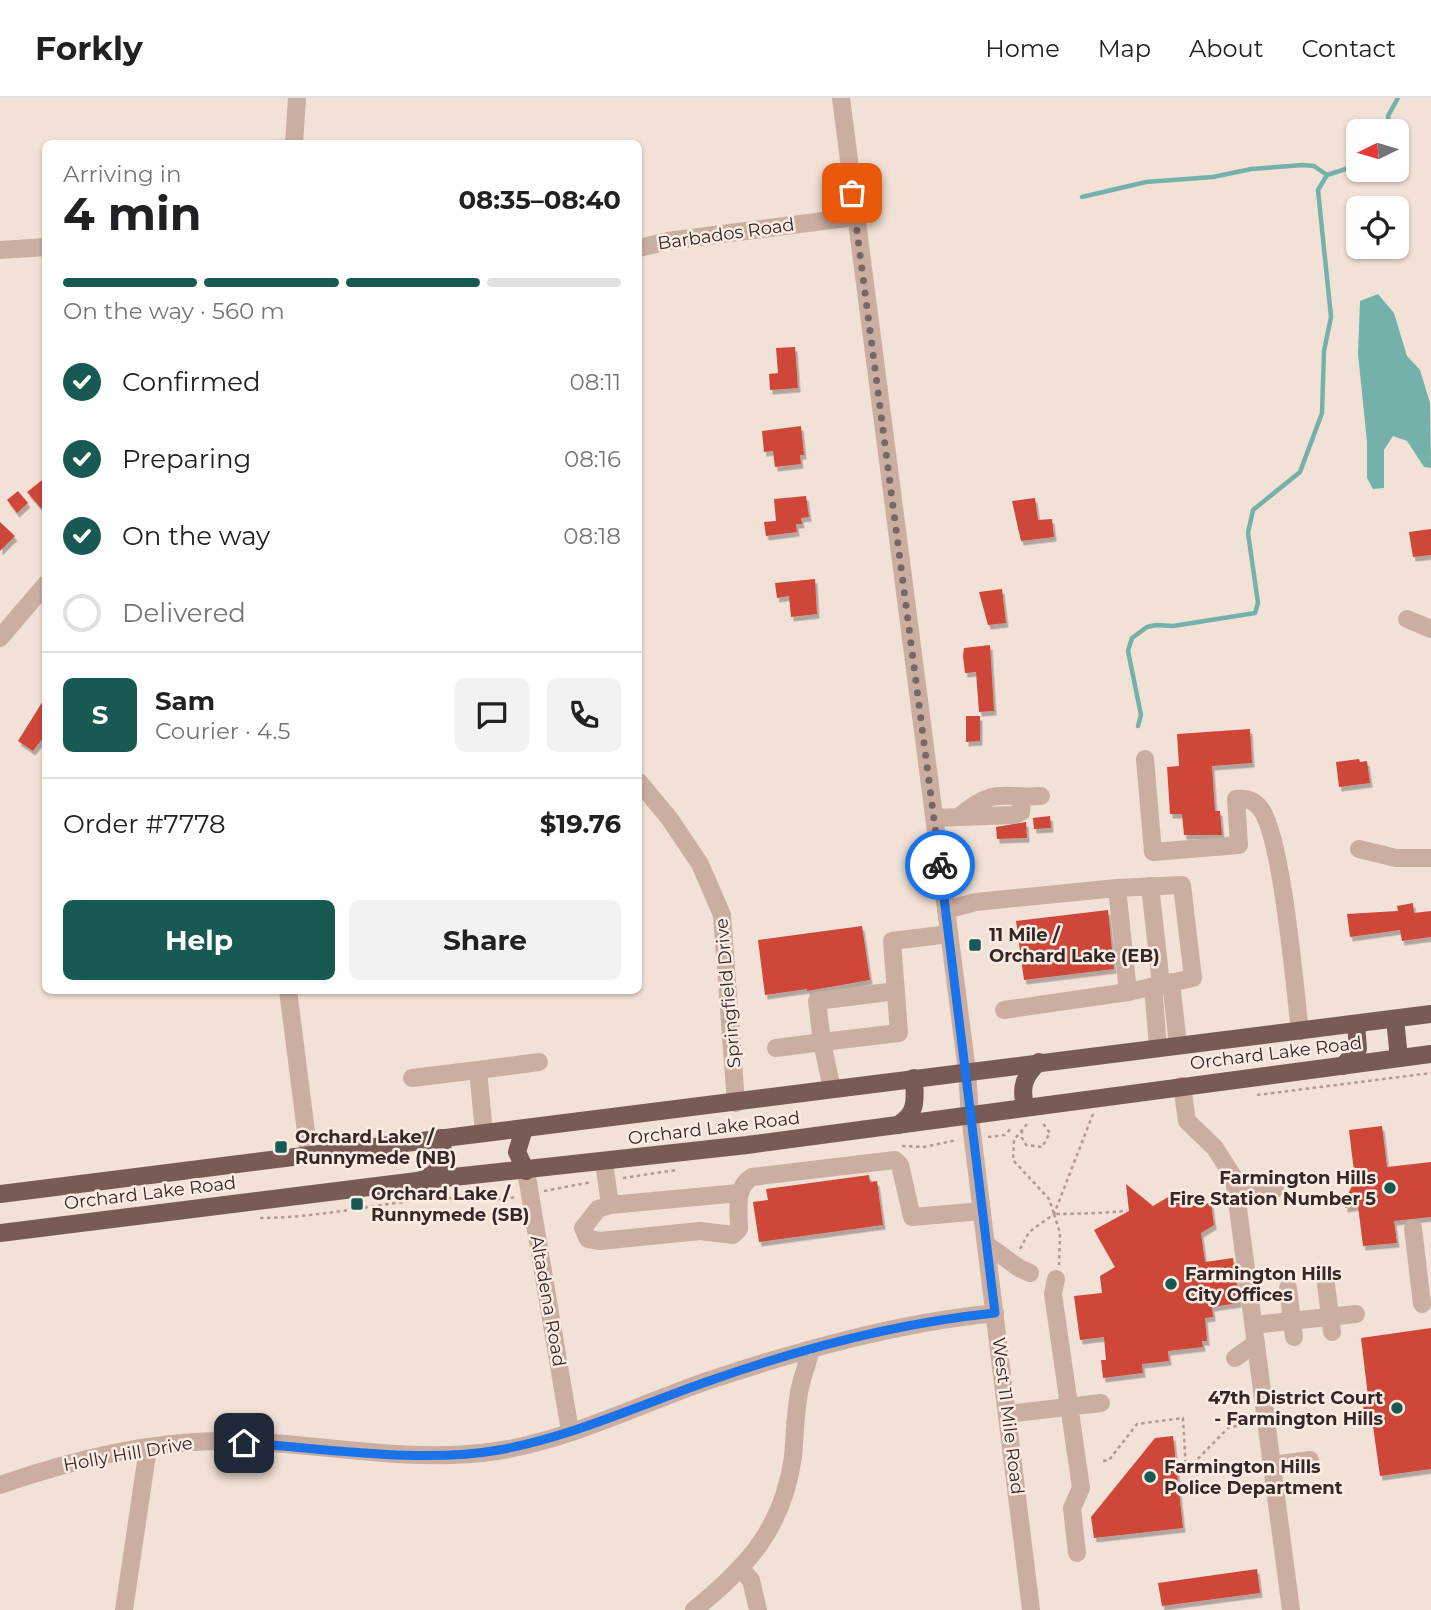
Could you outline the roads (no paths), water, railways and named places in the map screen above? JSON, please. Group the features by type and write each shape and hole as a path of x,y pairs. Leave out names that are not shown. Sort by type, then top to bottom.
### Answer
{"main road":[{"name":"Orchard Lake Road","path":"0,1194 1431,1014"},
{"path":"1395,1019 1399,1058"},
{"path":"1343,1066 1358,1049 1356,1024"},
{"name":"Orchard Lake Road","path":"0,1233 417,1181 526,1171 606,1171 898,1125 970,1116 1028,1114 1182,1086 1431,1054"},
{"path":"1028,1114 1023,1083 1028,1072 1039,1062"},
{"path":"898,1125 913,1113 916,1104 914,1078"},
{"path":"524,1129 517,1152 526,1171"},
{"path":"417,1181 437,1171 443,1161 441,1138"}],"street":[{"path":"294,140 297,98"},
{"name":"West 11 Mile Road","path":"841,98 967,1071 970,1116 1031,1610"},
{"name":"Barbados Road","path":"642,247 668,241 855,216"},
{"path":"0,250 42,247"},
{"path":"0,638 42,589"},
{"path":"1407,619 1431,629"},
{"path":"1145,759 1153,852 1240,845 1236,799 1246,798 1261,808 1276,851 1300,1031"},
{"name":"Springfield Drive","path":"642,786 669,818 699,864 712,887 722,915 736,1103"},
{"path":"934,818 1013,816 1021,812 1021,798 1041,796"},
{"path":"1359,849 1396,858 1431,858"},
{"path":"946,910 976,902 1182,884 1193,978 1128,992 1004,1010"},
{"path":"1150,886 1162,984 1178,1045"},
{"path":"1116,888 1128,992"},
{"path":"776,1048 899,1033 891,941 949,934"},
{"path":"1158,1047 1162,984"},
{"path":"832,1089 817,1001 896,991"},
{"path":"289,994 309,1155"},
{"path":"412,1078 539,1062"},
{"path":"478,1070 484,1133"},
{"path":"1182,1086 1186,1121 1226,1162 1236,1193 1291,1610"},
{"path":"739,1193 610,1205 589,1217 583,1228 588,1239 600,1241 700,1231 733,1235 739,1229 739,1193 744,1182 752,1177 895,1160 900,1166 912,1217 982,1211"},
{"name":"Altadena Road","path":"526,1171 570,1431"},
{"path":"606,1171 610,1205"},
{"path":"1236,1193 1275,1189"},
{"path":"1413,1228 1424,1263 1422,1304"},
{"path":"986,1244 1024,1270"},
{"path":"1056,1279 1053,1294 1081,1488 1072,1508 1077,1553"},
{"path":"1326,1284 1331,1325"},
{"path":"1288,1288 1293,1329"},
{"name":"Holly Hill Drive","path":"0,1485 46,1469 148,1448 219,1441 452,1454 507,1448 570,1431 707,1382 903,1326 995,1313"},
{"path":"1235,1358 1255,1334 1331,1325 1356,1314"},
{"path":"694,1610 741,1569 757,1551 781,1508 793,1455 799,1391 810,1352"},
{"path":"1007,1414 1101,1403"},
{"path":"124,1610 148,1448"},
{"path":"1272,1465 1310,1460"},
{"path":"741,1569 751,1580 758,1610"}],"water":[{"path":"1378,294 1394,313 1407,356 1420,370 1430,403 1431,468 1424,467 1407,441 1393,436 1384,450 1384,488 1373,489 1367,478 1367,442 1358,354 1360,301"}],"waterway":[{"path":"1389,119 1398,98"},
{"path":"1082,197 1146,182 1213,177 1251,169 1303,165 1314,166 1327,175"},
{"path":"1138,726 1141,715 1128,651 1132,638 1147,627 1156,625 1173,626 1255,613 1258,603 1248,533 1253,510 1300,472 1322,413 1324,351 1331,317 1318,190 1327,175 1346,169"}],"place":[{"name":"11 Mile / Orchard Lake (EB)","path":"975,945"},
{"name":"Orchard Lake / Runnymede (NB)","path":"281,1147"},
{"name":"Farmington Hills Fire Station Number 5","path":"1390,1188"},
{"name":"Orchard Lake / Runnymede (SB)","path":"357,1204"},
{"name":"Farmington Hills City Offices","path":"1171,1284"},
{"name":"47th District Court - Farmington Hills","path":"1397,1408"},
{"name":"Farmington Hills Police Department","path":"1150,1477"}]}
